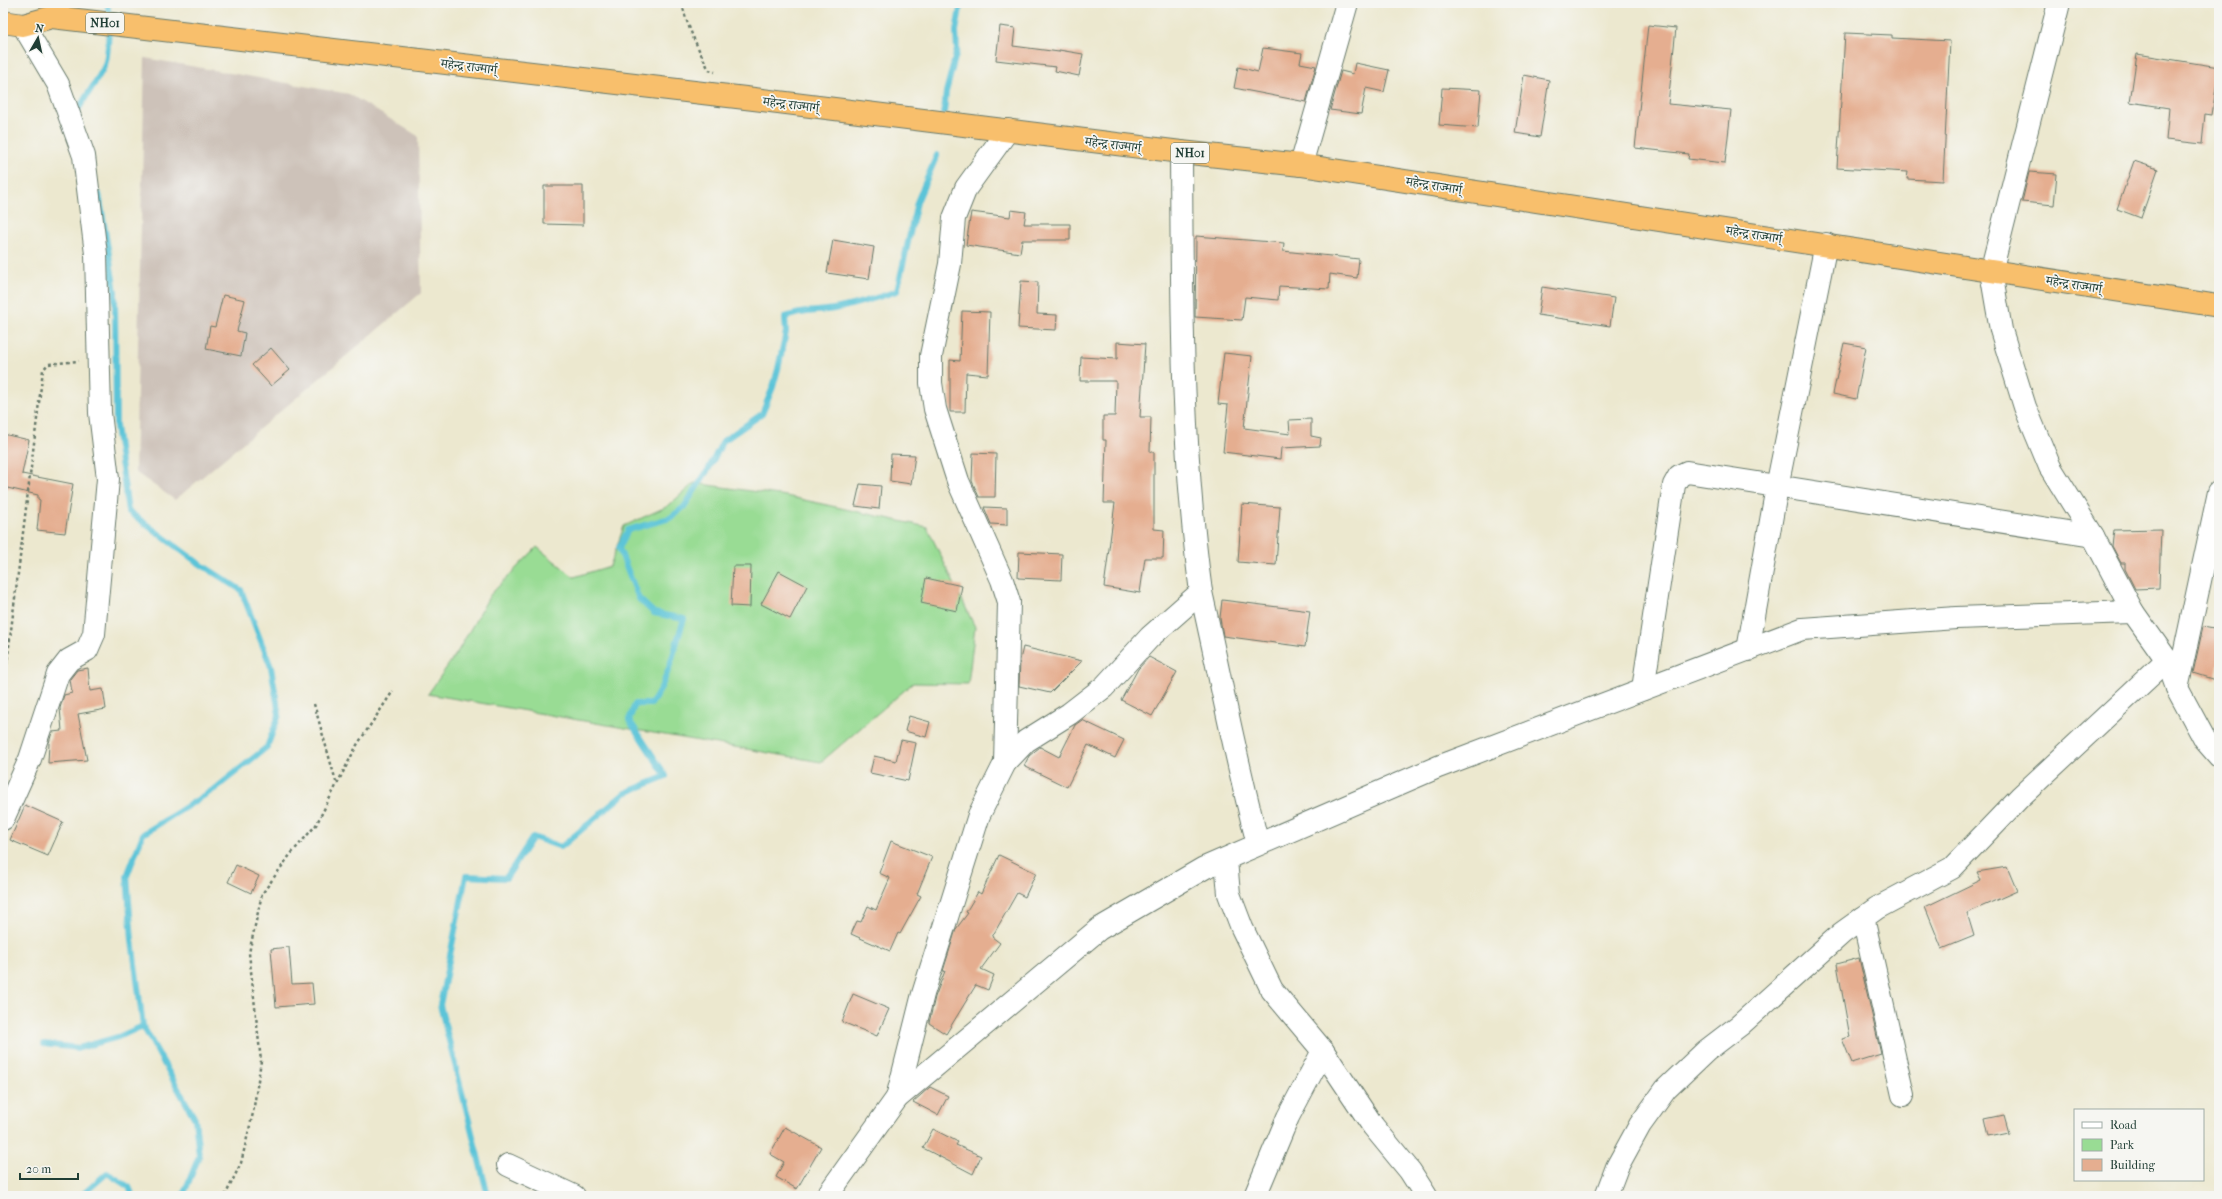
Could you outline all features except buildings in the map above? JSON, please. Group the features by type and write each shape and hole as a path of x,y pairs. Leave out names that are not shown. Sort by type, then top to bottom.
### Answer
{"highway":[{"name":"महेन्द्र राज्मार्ग्","path":"13,23 52,17 1008,130 1181,152 1301,165 1826,244 1991,272 2219,306"}],"street":[{"path":"1301,165 1346,3"},
{"path":"2059,3 1991,272 2001,330 2025,407 2050,467 2093,536 2133,612 2166,660 2177,688 2206,740 2219,756"},
{"path":"3,819 30,759 58,674 69,660 87,650 94,634 108,479 100,412 96,254 84,156 58,84 13,23"},
{"path":"1005,763 1009,602 1002,580 958,481 935,408 931,383 931,356 950,264 954,218 966,188 1008,130"},
{"path":"1181,152 1183,370 1192,502 1201,592 1230,729 1258,844"},
{"path":"1748,650 1777,487 1826,244"},
{"path":"1643,689 1674,485 1679,476 1687,472 2093,536"},
{"path":"2177,688 2219,492"},
{"path":"897,1098 923,994 979,815 1005,763 1026,740 1069,714 1104,687 1150,637 1201,592"},
{"path":"827,1196 897,1098 1099,929 1167,888 1204,868 1226,860 1258,844 1438,767 1802,629 1956,618 2133,612"},
{"path":"1606,1196 1617,1167 1636,1132 1666,1089 1706,1051 1740,1026 1842,933 1877,908 1952,868 2020,797 2166,660"},
{"path":"1226,860 1229,894 1242,928 1272,990 1323,1051 1373,1126 1410,1171 1426,1196"},
{"path":"1863,918 1903,1095"},
{"path":"1255,1196 1288,1117 1323,1051"},
{"path":"508,1165 574,1196"}],"path":[{"path":"682,3 686,21 709,70 723,74"},
{"path":"6,671 43,370 48,364 99,359"},
{"path":"225,1196 241,1163 253,1113 261,1061 249,953 262,894 290,855 316,826 357,745 393,691"},
{"path":"314,704 337,785"}],"shaded area":[{"path":"145,58 349,94 418,136 421,293 175,500 135,472"}],"green space":[{"path":"694,483 786,496 927,527 975,627 968,684 913,683 821,762 428,694 458,651 490,595 537,547 574,577 610,566 624,526 668,506"}],"waterway":[{"path":"77,114 80,106 101,73 106,62 108,35 107,3"},
{"path":"944,112 946,92 957,50 956,31 961,3"},
{"path":"488,1196 440,1005 466,876 506,878 533,837 561,847 625,793 666,776 629,720 635,704 651,704 662,686 667,675 684,619 654,613 639,599 619,548 628,530 670,518 684,507 709,468 723,441 762,414 773,387 778,369 786,332 785,317 804,312 842,307 897,291 917,202 937,155"},
{"path":"99,194 115,292 116,426 128,511 197,562 241,590 271,667 279,715 267,747 216,788 143,834 127,876 132,940 143,1026 195,1119 199,1156 183,1196"},
{"path":"44,1044 79,1048 118,1037 143,1026"},
{"path":"81,1196 107,1173 129,1187 133,1196"}]}
